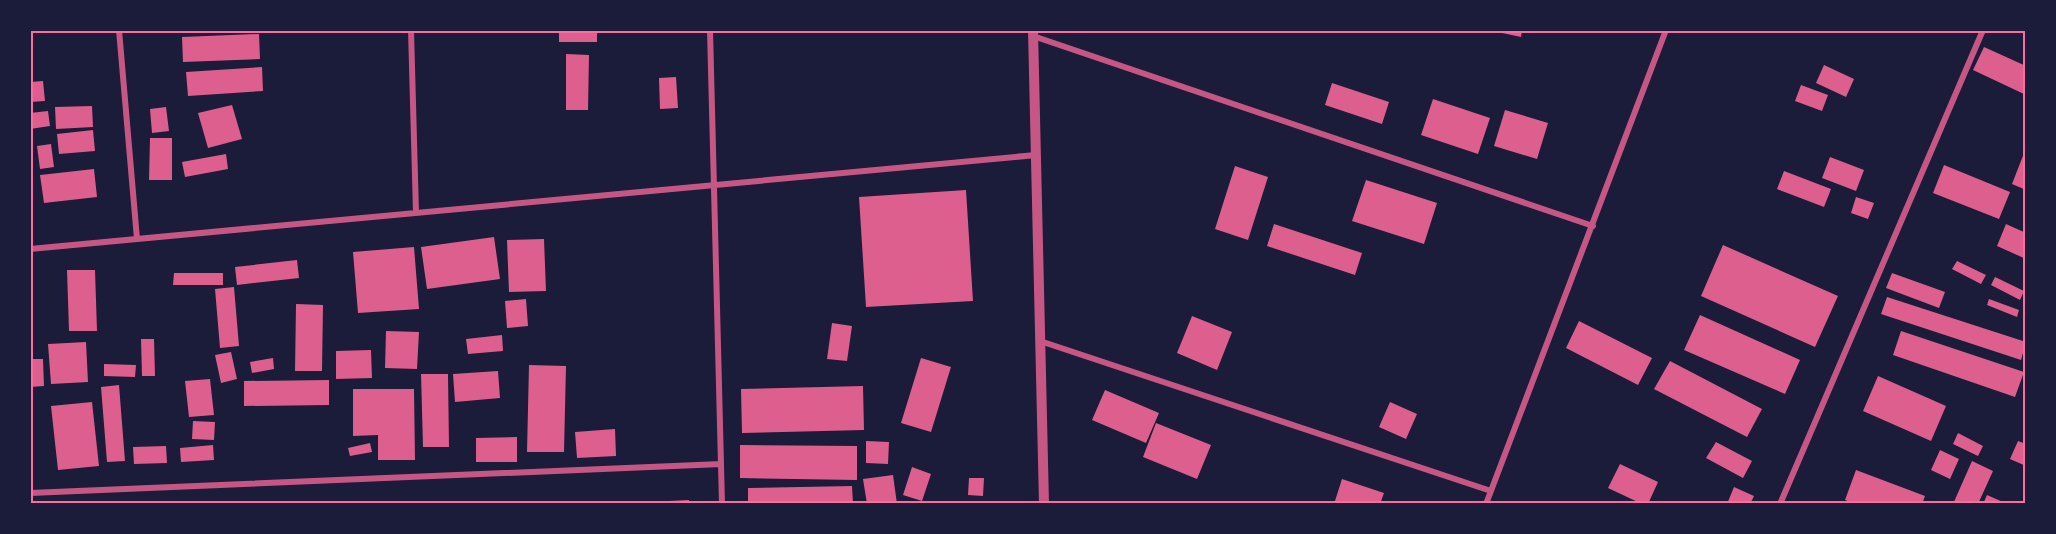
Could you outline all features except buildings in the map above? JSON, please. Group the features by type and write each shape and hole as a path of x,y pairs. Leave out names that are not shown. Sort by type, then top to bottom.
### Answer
{"street":[{"path":"119,30 137,239"},
{"path":"411,30 416,213"},
{"path":"710,30 722,504"},
{"path":"1486,504 1666,30"},
{"path":"1780,504 1983,30"},
{"path":"1044,504 1033,33 1593,226"},
{"path":"30,249 1036,155"},
{"path":"1040,341 1491,491"},
{"path":"30,493 721,464"}]}
